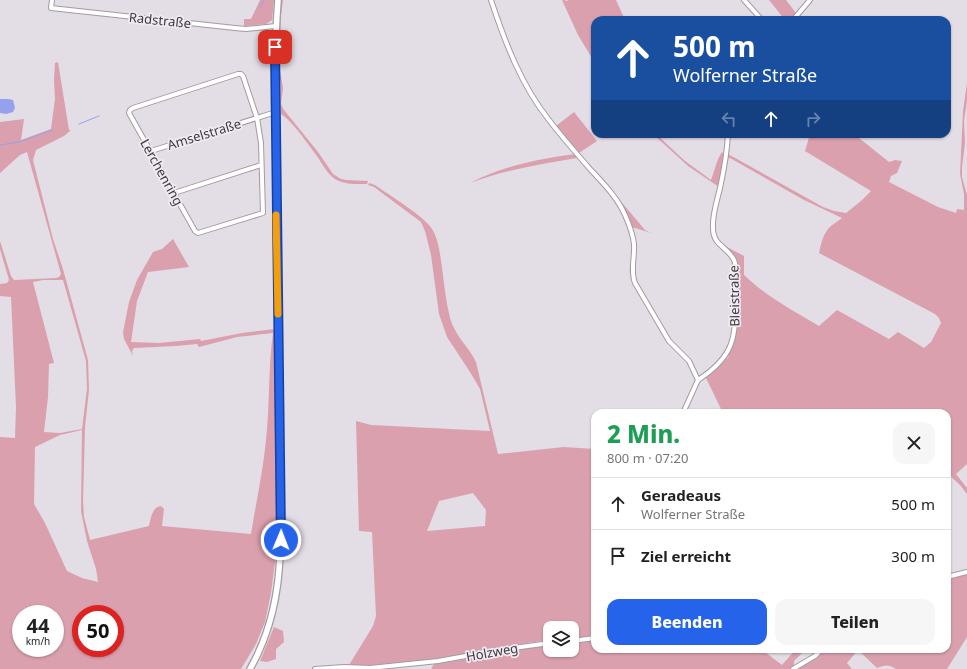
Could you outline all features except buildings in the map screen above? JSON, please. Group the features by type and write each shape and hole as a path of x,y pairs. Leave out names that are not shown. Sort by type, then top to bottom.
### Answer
{"main road":[{"path":"250,669 270,624 280,574 281,522 275,66 278,0"}],"street":[{"name":"Radstraße","path":"52,0 52,8 246,29 276,26"},
{"path":"491,0 502,34 514,63 537,104 574,150 611,192 625,215 631,229 634,244 632,276 635,283 669,341 689,361 698,380 685,409"},
{"path":"744,0 758,16"},
{"path":"796,16 810,0"},
{"name":"Lerchenring","path":"241,74 257,118 261,143 263,213 198,233 195,231 150,151 129,113 130,110 241,74"},
{"path":"257,118 276,112"},
{"name":"Amselstraße","path":"150,151 257,118"},
{"name":"Bleistraße","path":"698,380 720,363 726,355 734,336 736,304 735,264 730,255 715,239 713,226 726,161 728,138"},
{"path":"174,193 261,165"},
{"path":"951,576 967,572"},
{"path":"579,640 591,639"},
{"name":"Holzweg","path":"315,669 344,667 370,668 438,662 499,650 543,644"},
{"path":"793,669 818,653"}],"shaded area":[{"path":"260,0 274,0 272,20 266,24 244,26 244,19 251,19"},
{"path":"281,0 283,0 279,64 283,88 281,104 281,86 278,62"},
{"path":"562,0 616,0 623,16 591,16 591,56 578,35"},
{"path":"769,0 786,0 796,13 794,16 782,16"},
{"path":"58,62 69,130 71,130 64,136 36,150 33,160 53,239 63,269 88,360 89,390 85,427 83,500 84,517 90,540 149,526 151,516 154,511 156,508 161,506 164,509 162,526 251,534 266,440 270,360 273,333 237,337 199,347 197,344 134,348 132,351 133,356 124,339 123,332 129,302 137,280 153,252 162,249 173,239 189,267 148,272 137,301 131,342 159,343 200,339 201,341 242,333 275,329 278,517 275,562 265,622 256,644 241,669 0,669 0,437 15,438 16,407 11,297 0,296 0,284 7,283 9,280 0,249 0,241 11,276 14,280 56,278 61,274 27,152 20,155 0,173 0,122 24,119 21,140 51,129 55,99 55,63","holes":["43,280 63,280 86,361 87,389 82,429 60,433 44,432 48,397 49,364 54,363 33,282","82,430 81,511 98,582 82,578 67,571 45,523 34,504 35,447 60,435"]},
{"path":"967,83 962,177 967,195 967,464 956,474 967,488 967,494 951,477 951,409 721,409 706,378 729,356 727,355 736,333 738,301 736,264 719,243 716,234 724,245 744,256 744,275 780,303 819,326 837,310 889,339 898,332 924,348 931,342 941,323 935,314 819,253 826,232 832,225 842,218 804,200 730,158 727,159 728,154 823,207 846,213 871,191 805,151 809,138 859,138 889,162 895,160 902,161 897,173 891,176 889,182 938,207 956,213 957,209 964,210 964,194 960,174 963,111"},
{"path":"281,104 333,174 346,180 368,181 367,184 346,183 332,177 296,128 281,114"},
{"path":"574,112 591,133 591,138 595,138 597,141 579,153 556,126"},
{"path":"657,138 660,138 685,161 711,180 722,152 725,155 719,187 688,166"},
{"path":"575,154 577,158 509,171 470,183 495,172 521,164"},
{"path":"369,183 375,185 422,218 434,233 440,253 450,318 455,330 476,362 498,454 564,447 591,449 591,636 579,637 579,621 543,621 543,641 412,662 370,666 349,665 373,626 376,616 372,532 359,531 356,421 371,425 490,431 480,389 447,337 439,314 431,255 425,231 421,222 374,187 368,185","holes":["473,493 486,510 485,526 427,531 439,501"]},
{"path":"612,191 645,230 651,233 632,227"},
{"path":"967,574 967,637 947,669 896,669 891,666 882,666 877,668 861,653 951,653 951,576"},
{"path":"274,627 283,631 284,642 276,649 276,659 267,662 260,661"},
{"path":"591,640 591,653 766,653 782,665 792,653 802,653 794,661 794,666 797,668 817,657 820,653 855,653 847,663 852,669 431,669 434,664 543,645 543,657 579,657 579,641"}],"water":[{"path":"0,99 13,100 15,108 13,112 6,114 0,113"}],"waterway":[{"path":"260,8 264,0"},
{"path":"79,124 99,116"},
{"path":"0,145 20,142 52,130"}],"slow traffic":[{"path":"276,215 278,314"}],"route":[{"path":"275,47 281,540"}]}
